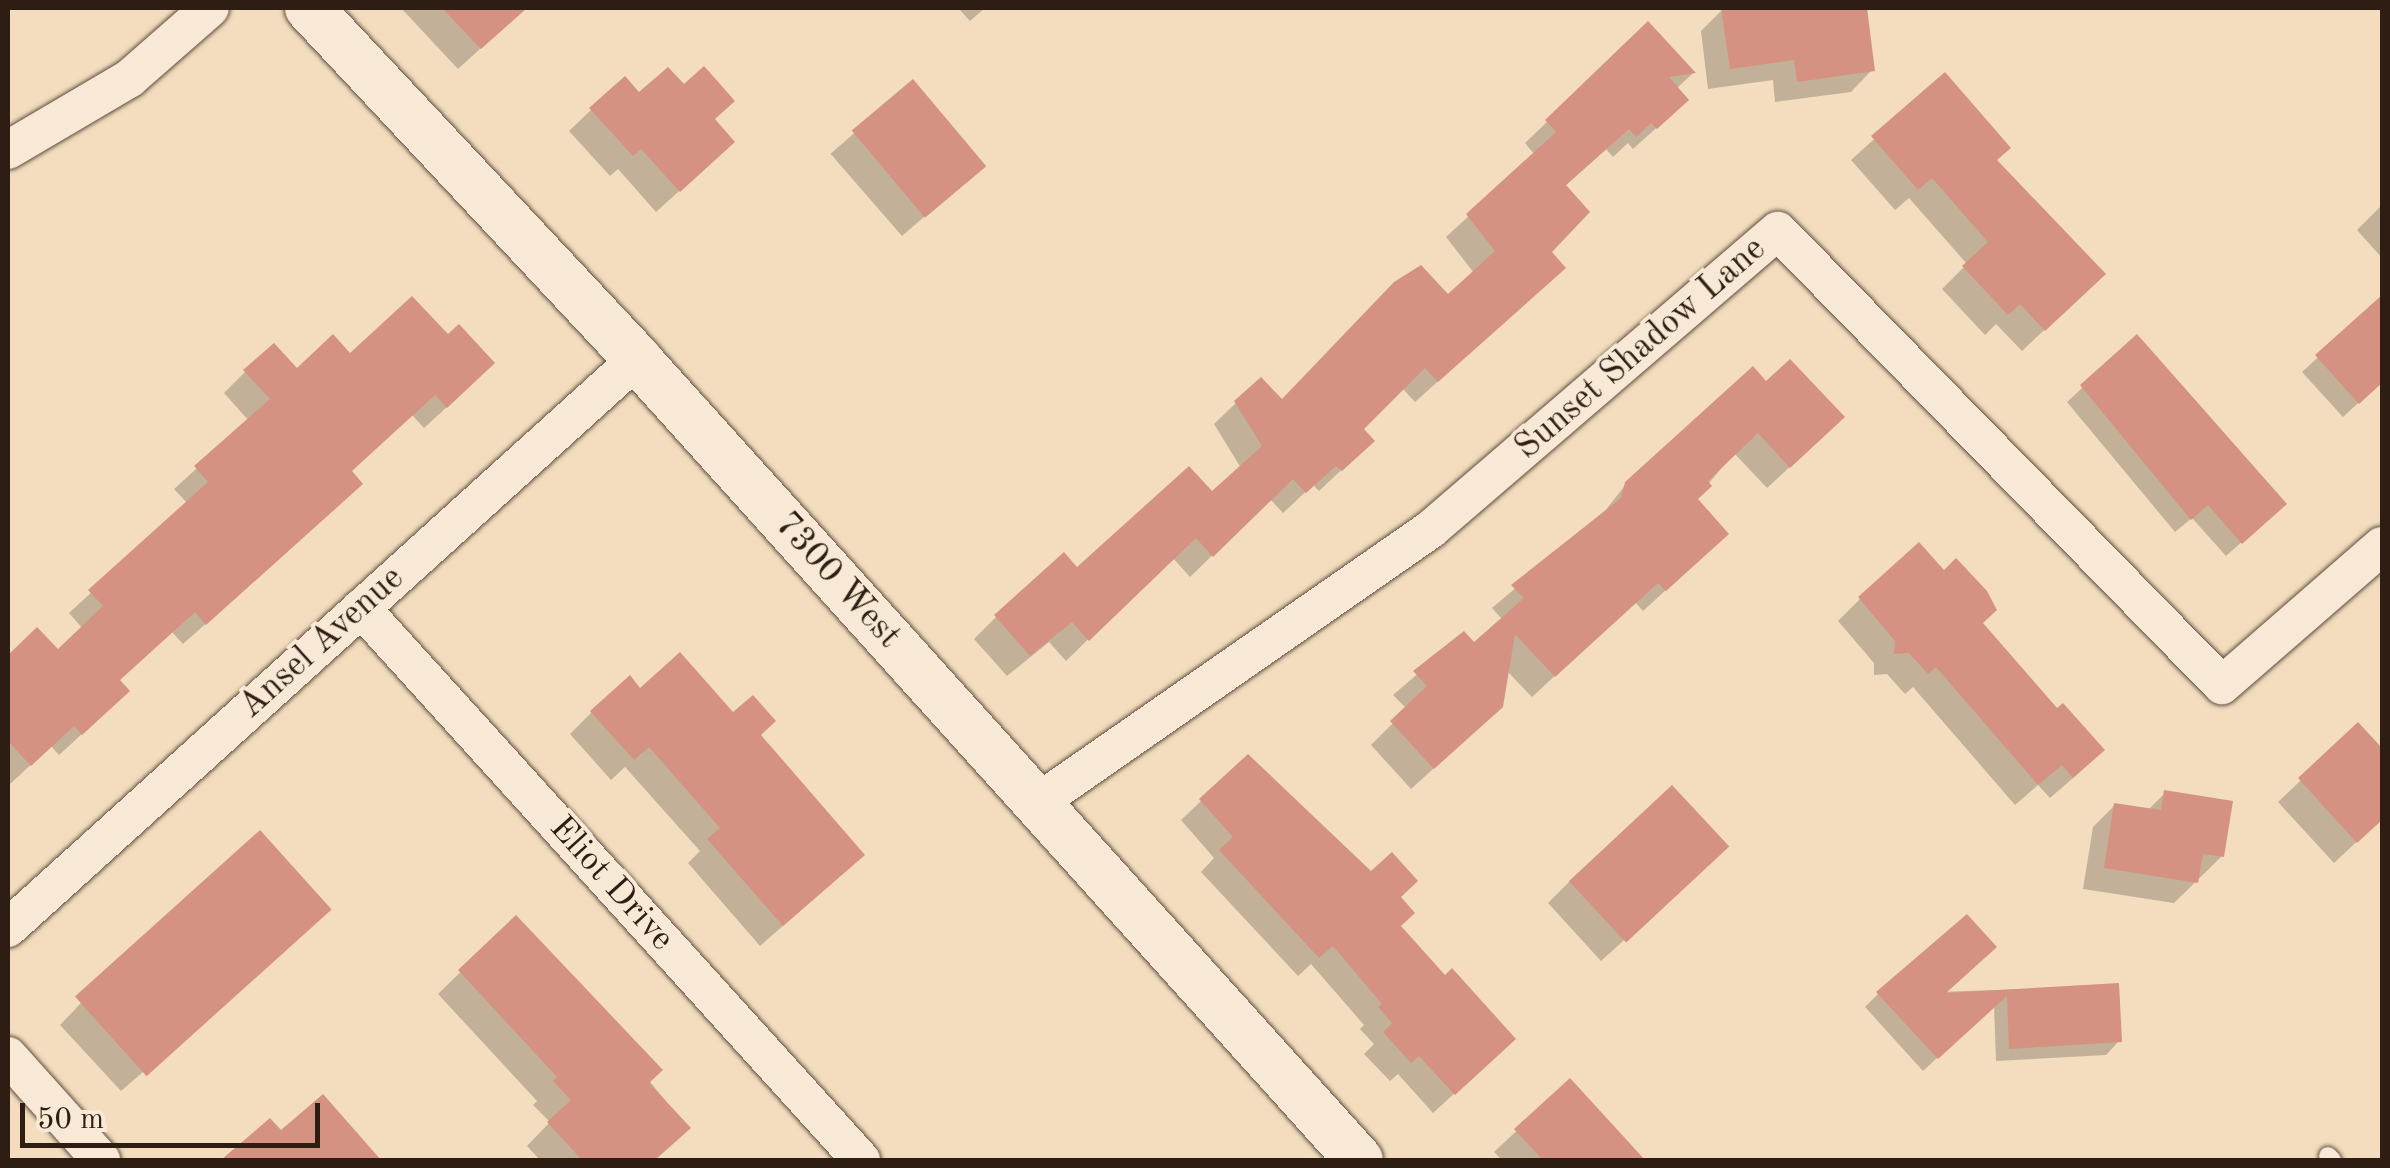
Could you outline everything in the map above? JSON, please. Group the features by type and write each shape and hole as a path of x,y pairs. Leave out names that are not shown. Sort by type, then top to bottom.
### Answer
{"street":[{"path":"8,150 130,78 210,8"},
{"name":"7300 West","path":"309,8 637,359 1360,1160"},
{"name":"Sunset Shadow Lane","path":"1038,803 1431,529 1778,231 2222,686 2382,546"},
{"name":"Ansel Avenue","path":"8,928 637,359"},
{"name":"Eliot Drive","path":"361,608 860,1160"},
{"path":"8,1056 101,1160"}],"building":[{"path":"442,8 527,8 481,49"},
{"path":"1721,8 1867,8 1875,71 1797,82 1794,60 1730,69"},
{"path":"1648,21 1696,73 1669,77 1689,100 1657,129 1651,123 1636,137 1629,129 1566,185 1590,212 1552,252 1566,268 1438,382 1425,368 1364,429 1375,441 1342,471 1336,466 1306,493 1293,479 1213,557 1196,538 1089,641 1072,622 1030,656 994,615 1064,552 1077,567 1189,466 1212,491 1262,446 1234,401 1261,377 1282,399 1394,282 1421,265 1448,294 1495,251 1466,214 1556,132 1545,120"},
{"path":"704,66 735,101 715,119 735,142 680,192 641,149 633,156 589,108 625,76 639,92 668,67 684,84"},
{"path":"1945,72 2011,148 1997,160 2106,274 2045,331 2020,304 2008,315 1962,266 1988,242 1932,178 1918,190 1871,136"},
{"path":"913,79 986,166 925,218 852,130"},
{"path":"2382,295 2382,383 2359,404 2315,355"},
{"path":"412,296 448,334 459,324 495,363 447,408 435,395 352,471 363,484 206,625 195,612 120,680 130,691 82,735 74,726 31,766 8,741 8,655 37,627 58,649 103,606 88,590 208,482 194,466 270,399 243,370 274,343 297,368 333,334 350,353"},
{"path":"2137,334 2287,504 2242,544 2208,505 2191,520 2080,385"},
{"path":"1790,359 1845,417 1790,468 1758,433 1708,481 1712,486 1698,499 1729,534 1666,591 1658,583 1555,677 1515,634 1503,707 1434,769 1390,721 1427,686 1413,671 1464,631 1474,642 1524,598 1511,585 1621,498 1625,482 1753,366 1766,381"},
{"path":"1919,542 1944,570 1956,558 1987,591 1997,610 1983,623 2057,708 2063,703 2105,750 2073,778 2062,765 2038,785 1936,667 1928,674 1909,653 1894,654 1895,641 1858,597"},
{"path":"680,652 733,712 753,695 776,721 761,735 865,855 783,926 707,839 720,828 649,747 634,760 590,711 630,675 640,688"},
{"path":"2358,722 2382,748 2382,820 2357,843 2298,778"},
{"path":"1248,754 1371,871 1392,852 1418,881 1401,897 1415,913 1401,926 1445,975 1452,968 1516,1039 1455,1095 1419,1056 1411,1063 1383,1032 1392,1023 1378,1007 1382,1004 1333,946 1319,958 1219,850 1233,837 1199,799"},
{"path":"1672,785 1729,846 1626,943 1569,881"},
{"path":"2164,790 2233,801 2224,857 2203,854 2198,883 2104,868 2114,803 2161,810"},
{"path":"260,830 332,910 147,1076 75,997"},
{"path":"1967,914 1997,947 1946,993 2119,983 2122,1042 2009,1049 2007,996 1938,1059 1876,992"},
{"path":"516,915 663,1070 649,1083 691,1128 655,1160 582,1160 547,1122 571,1100 553,1081 557,1077 458,970"},
{"path":"1570,1078 1645,1160 1543,1160 1514,1129"},
{"path":"323,1094 381,1160 221,1160 270,1118 281,1130"}]}
